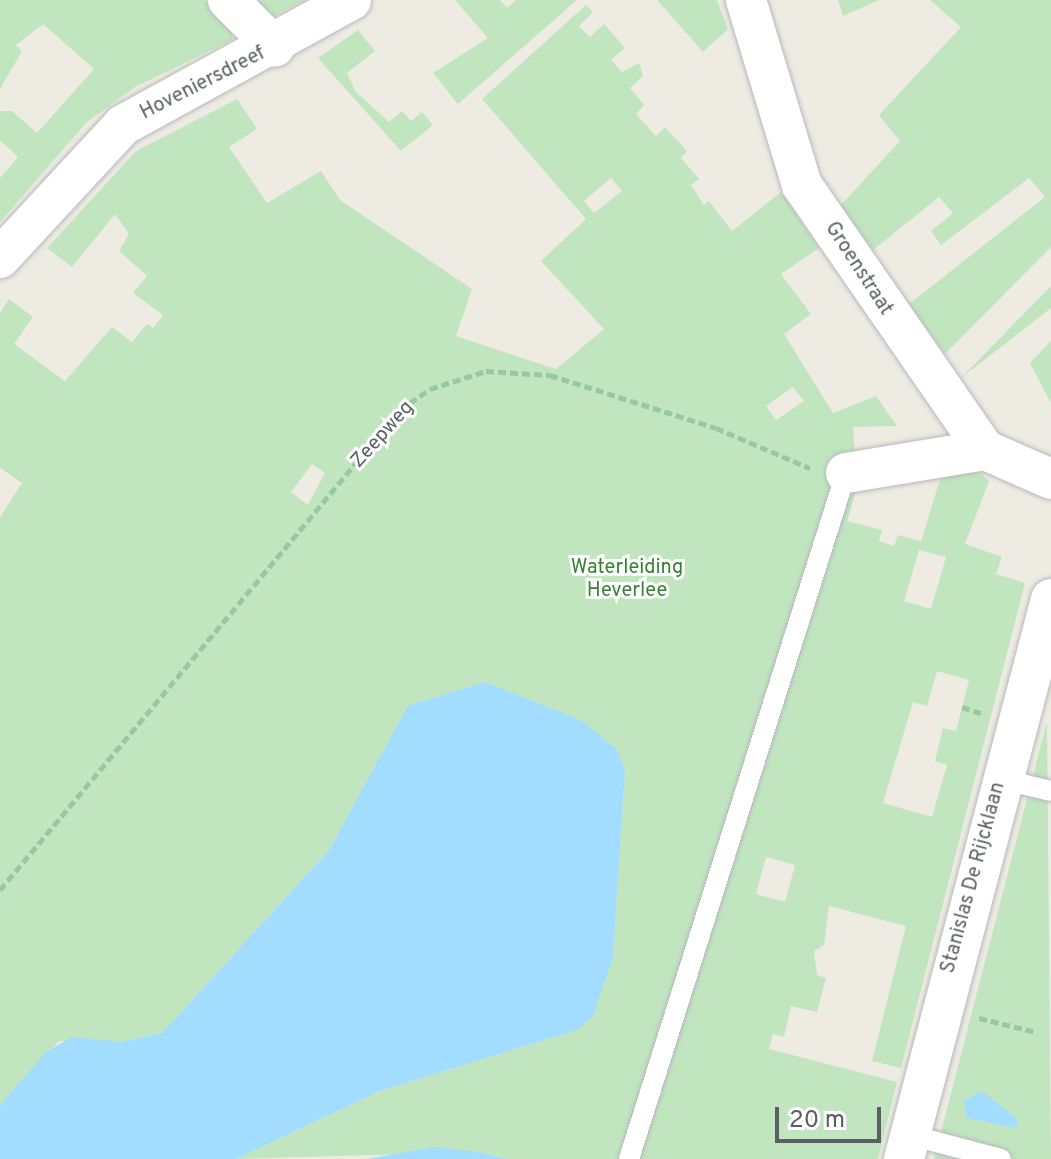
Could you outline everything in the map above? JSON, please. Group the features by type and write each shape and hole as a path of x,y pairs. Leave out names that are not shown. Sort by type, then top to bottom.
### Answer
{"street":[{"name":"Hoveniersdreef","path":"228,0 275,47"},
{"name":"Hoveniersdreef","path":"0,258 123,125 275,47 351,0"},
{"name":"Groenstraat","path":"746,0 802,185 985,450"},
{"path":"846,473 985,450 1051,479"},
{"name":"Stanislas De Rijcklaan","path":"907,1147 940,1009 1051,599"}],"lane":[{"path":"629,1159 846,473"},
{"path":"1001,779 1051,791"},
{"path":"907,1147 1001,1159"}],"path":[{"name":"Zeepweg","path":"0,890 400,410 430,389 486,371 550,375 731,433 815,470 846,473"},
{"path":"940,1009 1036,1032"}],"green space":[{"path":"0,0 204,0 232,29 232,40 135,87 87,122 0,222 0,178 18,157 0,140 0,111 12,111 37,133 94,69 43,24 16,45 22,51 0,89"},
{"path":"255,0 305,0 271,17"},
{"path":"455,0 500,0 507,8 516,0 577,0 458,104 433,73 488,38"},
{"path":"657,0 717,0 728,29 703,52"},
{"path":"838,0 879,0 843,16"},
{"path":"930,0 1051,0 1051,247 945,354 909,304 1045,197 1029,178 941,245 931,231 953,213 939,197 873,250 840,206 900,141 879,115 961,27"},
{"name":"Waterleiding Heverlee","path":"586,5 593,12 579,26 590,37 604,24 625,48 611,60 622,72 639,63 643,76 630,88 644,105 636,114 656,136 665,127 687,151 681,158 699,179 691,185 704,205 709,201 732,231 781,192 819,248 781,274 811,314 784,334 833,413 876,396 897,426 853,427 855,456 830,458 859,481 847,521 882,530 879,541 894,546 898,535 921,541 942,473 976,469 989,481 965,544 1002,557 996,574 1025,583 901,1068 872,1061 906,926 829,906 824,945 814,951 817,975 826,978 817,1012 791,1006 784,1037 773,1034 769,1049 897,1082 878,1159 508,1159 478,1152 236,1159 380,1091 577,1030 613,958 625,771 358,800 329,850 162,1033 121,1042 59,1041 0,1105 0,517 22,483 0,468 0,313 9,299 33,317 14,344 65,381 112,327 132,342 147,324 153,328 163,315 133,293 147,276 119,251 129,234 115,214 72,267 47,248 136,151 237,99 257,129 229,147 267,203 321,171 340,200 472,289 456,336 556,369 604,329 541,261 586,219 482,99","holes":["611,178 622,191 594,213 584,201","793,387 804,401 776,420 766,406","312,464 325,473 308,505 291,492","919,550 946,557 931,609 904,601","937,671 969,680 956,731 943,728 935,761 947,765 932,817 883,803 913,702 927,706","766,857 795,865 785,902 756,894"]},
{"path":"358,30 375,51 347,73 356,92 389,122 402,111 411,121 422,112 433,125 401,151 318,58"},
{"path":"1051,286 1051,308 961,378"},
{"path":"1051,341 1051,403 1030,363"},
{"path":"1047,721 1051,1159 934,1159"}],"water":[{"path":"485,682 583,721 618,751 625,771 613,958 593,1016 577,1030 380,1091 236,1159 0,1159 0,1105 46,1052 72,1037 121,1042 162,1033 329,850 408,706"},
{"path":"982,1091 1017,1119 1017,1128 966,1118 964,1101"},
{"path":"435,1147 478,1152 508,1159 366,1159"}]}
